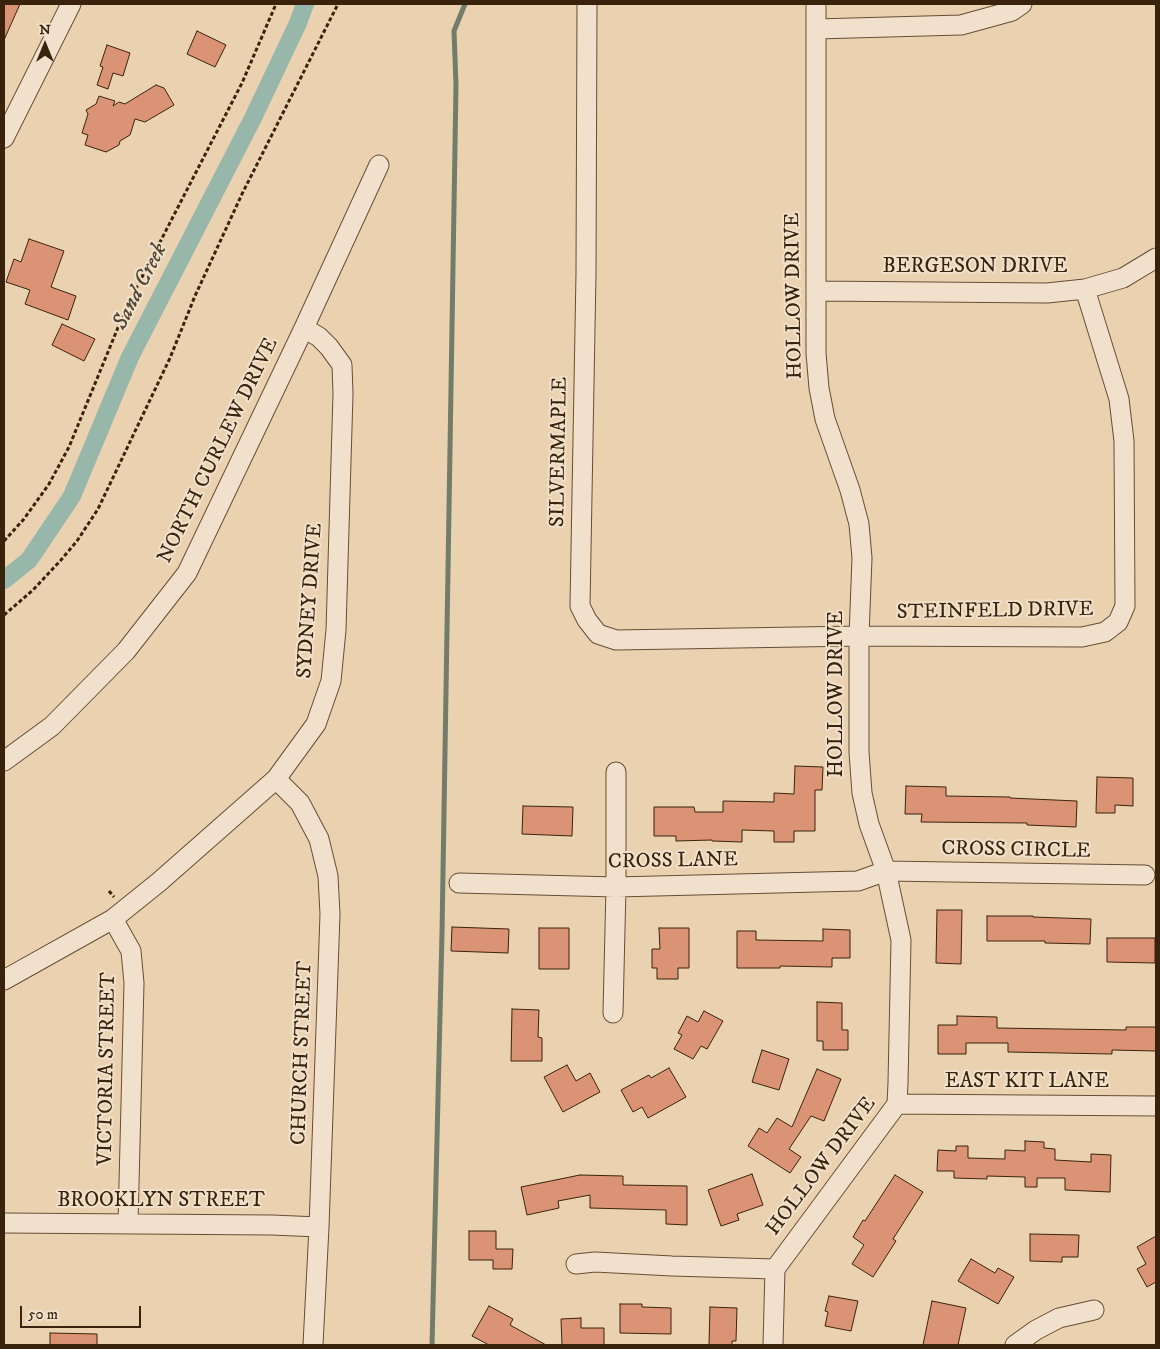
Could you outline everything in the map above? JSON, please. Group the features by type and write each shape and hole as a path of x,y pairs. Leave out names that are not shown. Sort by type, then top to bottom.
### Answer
{"street":[{"path":"4,138 70,4"},
{"name":"SILVERMAPLE","path":"587,4 586,263 580,606 587,620 598,634 616,640 859,636"},
{"name":"HOLLOW DRIVE","path":"773,1345 774,1269 897,1104 901,940 886,871 869,824 862,793 859,752 859,636 862,558 859,524 850,490 825,419 819,388 816,353 816,4"},
{"path":"816,29 961,25 1012,11 1022,4"},
{"name":"NORTH CURLEW DRIVE","path":"4,761 52,726 126,650 187,573 304,328 379,165"},
{"name":"BERGESON DRIVE","path":"816,291 1047,293 1085,289 1123,278 1156,258"},
{"name":"STEINFELD DRIVE","path":"859,636 1082,637 1105,632 1118,622 1125,606 1124,441 1119,399 1085,289"},
{"name":"SYDNEY DRIVE","path":"4,980 114,919 159,882 276,778 316,724 331,681 336,630 343,394 342,365 319,337 304,328"},
{"path":"613,1013 616,772"},
{"name":"CHURCH STREET","path":"276,778 300,803 319,839 328,876 330,924 313,1345"},
{"name":"CROSS CIRCLE","path":"886,871 1145,875"},
{"name":"CROSS LANE","path":"459,883 616,887 858,881 886,871"},
{"name":"VICTORIA STREET","path":"114,919 131,951 134,983 128,1224"},
{"name":"EAST KIT LANE","path":"897,1104 1156,1106"},
{"name":"BROOKLYN STREET","path":"4,1223 319,1227"},
{"path":"576,1264 595,1262 774,1269"},
{"path":"1015,1345 1036,1330 1059,1318 1094,1310"}],"path":[{"path":"4,541 24,519 49,484 69,447 126,308 242,83 276,4"},
{"path":"4,615 33,590 61,560 77,541 98,509 170,358 195,296 242,194 338,4"},
{"path":"109,891 114,897"}],"building":[{"path":"4,4 20,4 4,40"},
{"path":"197,31 226,45 215,67 187,54"},
{"path":"107,45 130,53 123,76 113,73 108,89 97,85 103,67 100,66"},
{"path":"156,85 164,88 174,105 145,122 135,119 130,135 120,141 119,145 106,152 85,145 88,135 82,133 88,114 86,110 96,104 99,96 115,101 113,106 119,102 125,104"},
{"path":"29,239 64,251 51,287 76,296 68,320 25,304 30,290 6,282 14,259 21,262"},
{"path":"62,324 95,339 84,361 52,345"},
{"path":"795,766 823,767 822,790 815,790 815,831 794,831 794,842 774,842 774,831 742,830 742,842 712,840 676,841 676,836 654,836 654,807 694,807 695,812 723,812 723,801 774,802 774,793 794,794"},
{"path":"1097,777 1133,778 1133,806 1115,805 1115,813 1096,813"},
{"path":"906,786 946,787 946,796 1077,801 1076,827 1027,825 1027,823 921,822 922,814 905,814"},
{"path":"523,806 573,807 572,836 522,834"},
{"path":"937,910 962,910 961,964 936,963"},
{"path":"987,916 1091,919 1090,944 1045,943 1045,941 987,941"},
{"path":"452,927 509,929 508,953 451,951"},
{"path":"539,928 569,928 569,969 539,969"},
{"path":"659,928 689,928 689,968 678,968 678,979 657,979 657,968 652,968 652,949 660,949"},
{"path":"823,929 850,930 850,958 832,958 832,967 780,966 780,968 737,968 737,931 756,931 756,940 823,941"},
{"path":"1107,938 1155,938 1155,963 1107,962"},
{"path":"817,1002 842,1003 842,1030 848,1030 848,1050 823,1050 823,1041 817,1041"},
{"path":"512,1009 539,1010 538,1037 542,1038 542,1061 511,1061"},
{"path":"704,1011 723,1021 707,1049 701,1046 693,1059 674,1049 682,1035 678,1033 687,1016 698,1022"},
{"path":"957,1016 997,1017 997,1028 1126,1030 1126,1027 1156,1027 1156,1051 1112,1050 1112,1054 1008,1052 1008,1043 966,1043 966,1054 938,1054 938,1025 957,1025"},
{"path":"762,1050 789,1059 779,1090 752,1082"},
{"path":"567,1065 576,1081 590,1073 600,1092 563,1112 544,1077"},
{"path":"669,1068 686,1097 648,1118 642,1107 633,1112 621,1090 649,1075 651,1078"},
{"path":"817,1069 841,1079 824,1121 811,1116 789,1149 801,1157 790,1173 748,1146 759,1128 767,1133 777,1118 792,1127"},
{"path":"1025,1141 1044,1142 1044,1148 1055,1149 1055,1160 1091,1162 1091,1154 1111,1155 1110,1192 1065,1190 1065,1178 1037,1178 1037,1187 1025,1187 1025,1177 987,1176 987,1179 954,1178 954,1171 937,1171 938,1150 956,1151 956,1146 968,1146 968,1158 1005,1159 1005,1150 1025,1151"},
{"path":"752,1174 763,1205 737,1214 739,1220 721,1226 708,1190"},
{"path":"580,1175 623,1176 623,1185 687,1186 687,1225 666,1224 666,1210 590,1208 590,1195 558,1201 559,1208 527,1215 521,1187"},
{"path":"895,1175 923,1192 893,1239 896,1241 873,1277 852,1264 864,1245 853,1237"},
{"path":"469,1231 496,1231 496,1249 513,1249 512,1269 493,1269 493,1260 469,1260"},
{"path":"1030,1234 1079,1235 1078,1257 1062,1257 1062,1262 1030,1261"},
{"path":"1156,1236 1156,1282 1147,1287 1137,1269 1146,1264 1137,1247"},
{"path":"971,1259 995,1273 998,1268 1014,1277 998,1304 958,1281"},
{"path":"829,1296 858,1301 851,1331 825,1326 828,1312 825,1311"},
{"path":"932,1301 966,1308 958,1345 923,1345"},
{"path":"620,1304 642,1304 642,1307 671,1308 671,1334 620,1333"},
{"path":"489,1306 513,1319 510,1325 546,1345 489,1345 472,1336"},
{"path":"710,1307 737,1308 736,1341 732,1341 732,1345 709,1345"},
{"path":"581,1318 581,1328 604,1328 604,1345 562,1345 561,1319"},
{"path":"50,1333 97,1334 97,1345 50,1345"}],"waterway":[{"name":"Sand Creek","path":"4,580 29,560 72,496 130,357 253,118 298,23 305,4"},
{"path":"432,1345 442,933 456,85 454,31 465,4"}]}
